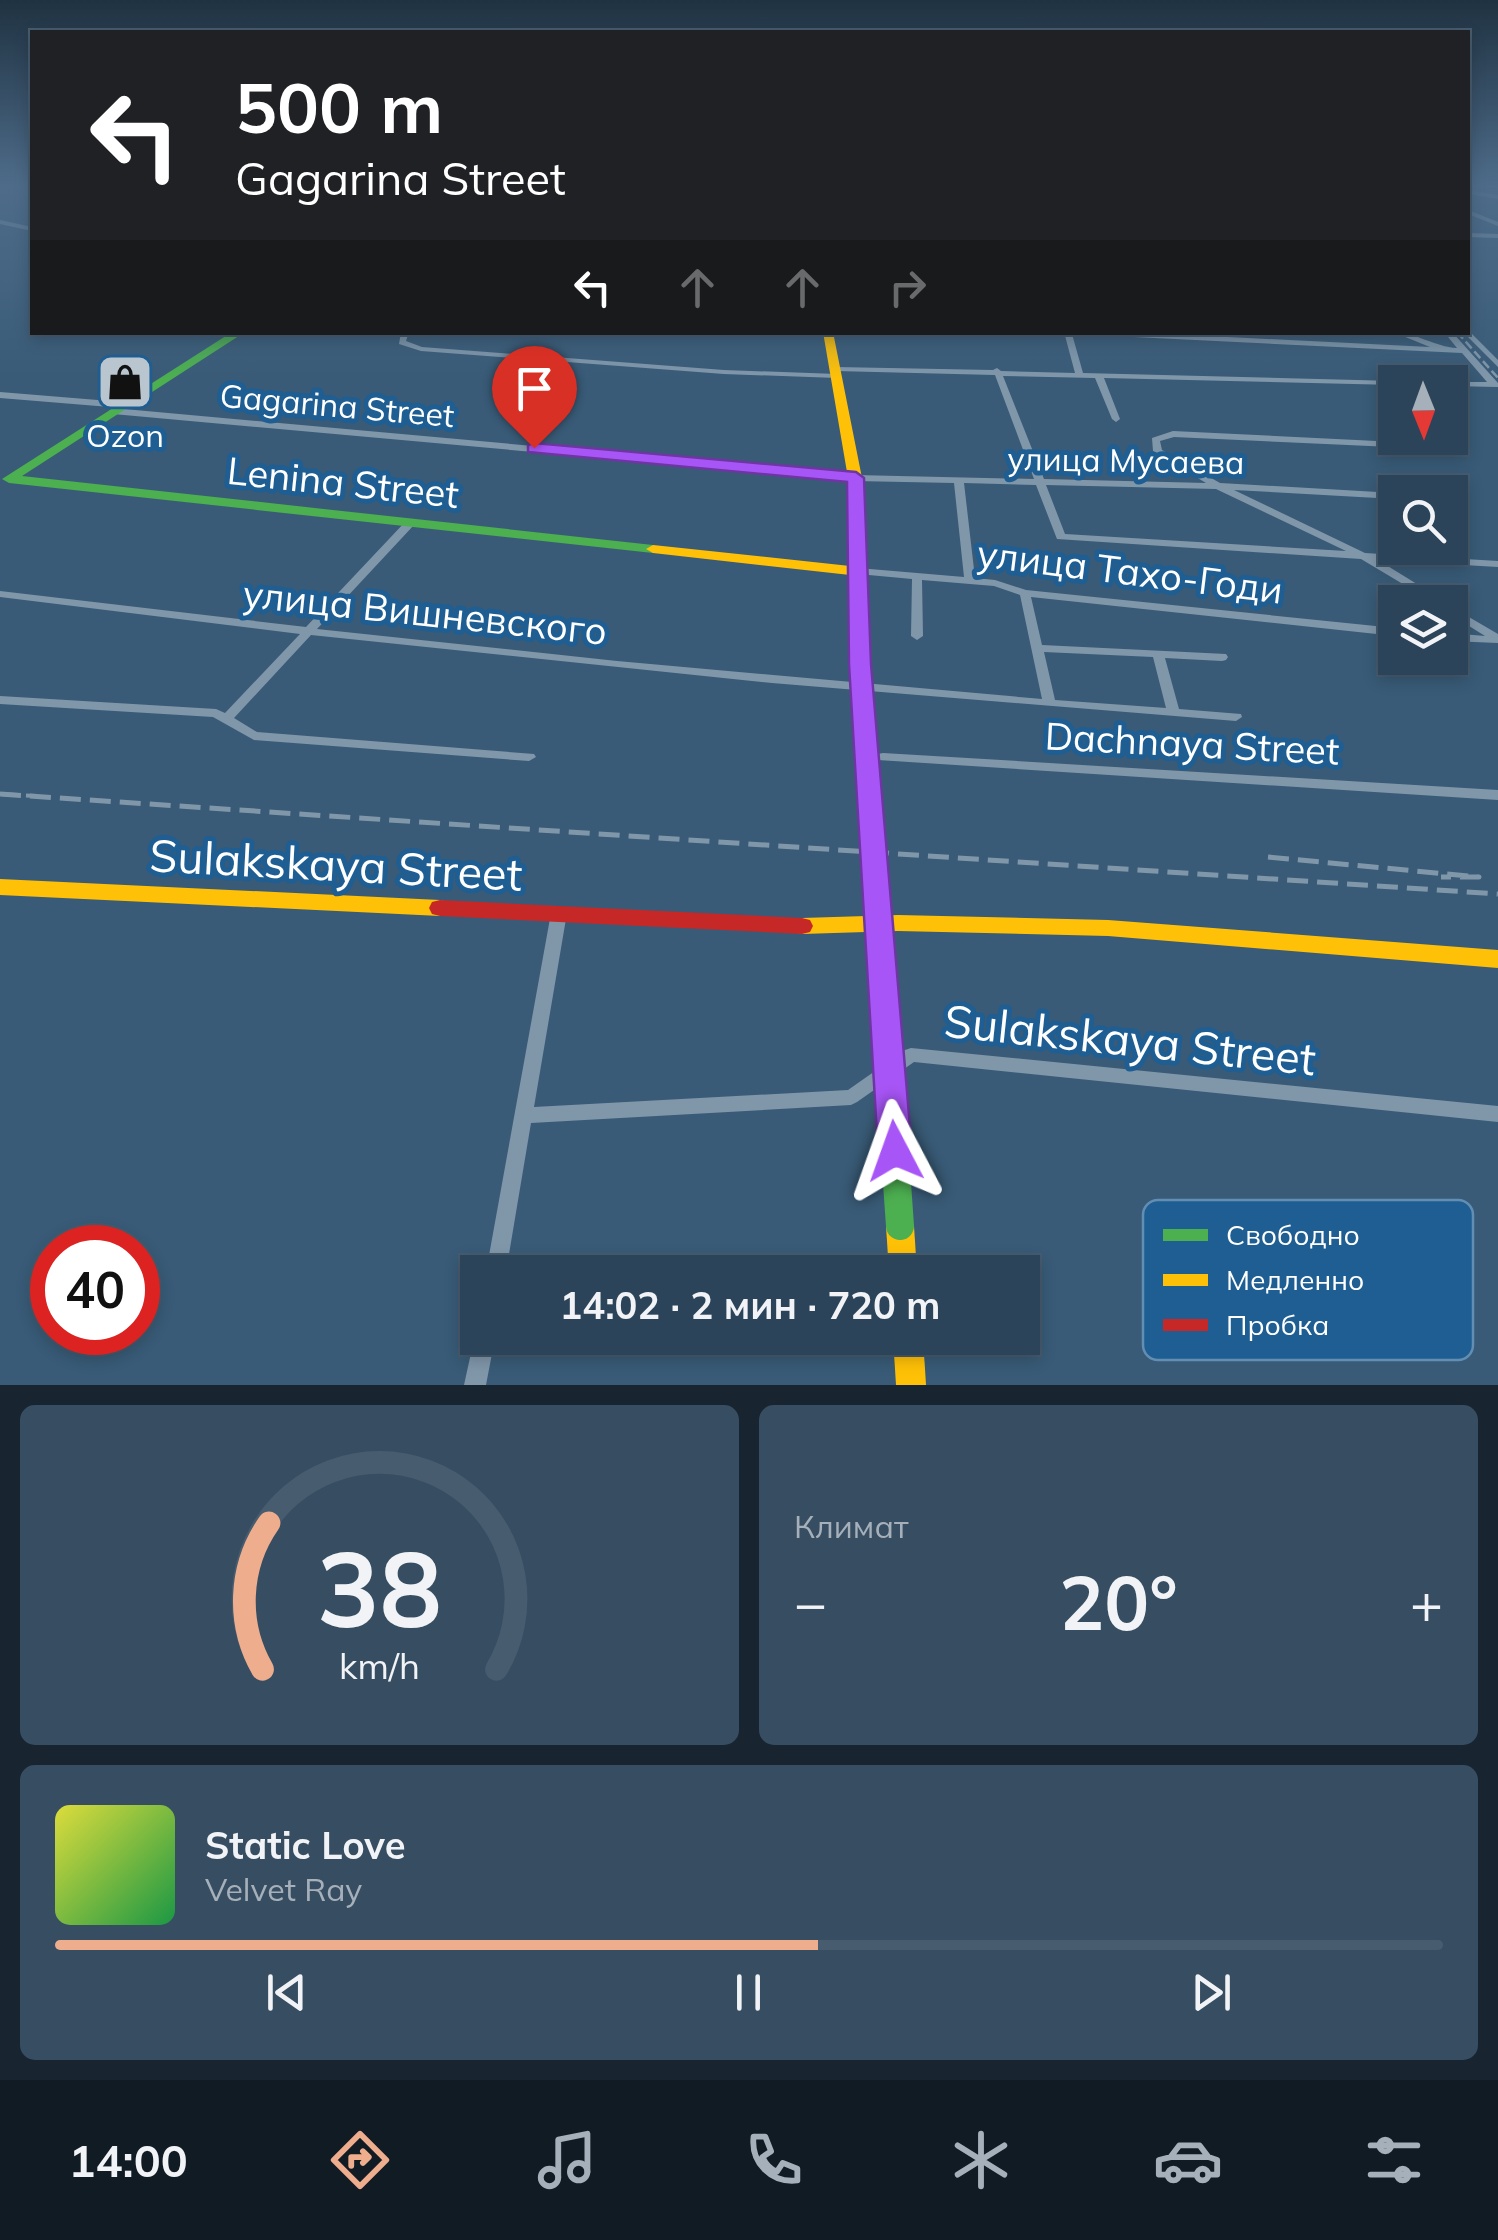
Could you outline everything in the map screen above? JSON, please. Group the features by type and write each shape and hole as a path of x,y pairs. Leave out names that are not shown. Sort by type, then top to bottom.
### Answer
{"street":[{"path":"404,335 402,342 422,349 724,372 997,370 1378,382"},
{"path":"829,335 856,478 860,664 902,1255"},
{"path":"1070,335 1079,374"},
{"path":"1128,335 1461,352"},
{"path":"1406,335 1461,352"},
{"path":"1449,335 1496,385"},
{"path":"1469,335 1498,365"},
{"path":"3,480 223,338"},
{"path":"997,370 1061,537 1498,564"},
{"path":"1098,374 1116,418"},
{"path":"1468,384 1496,385"},
{"name":"Gagarina Street","path":"0,395 856,478"},
{"path":"1378,444 1162,435 1155,440 1158,451 1218,486 1366,557 1412,585"},
{"name":"улица Мусаева","path":"856,478 1218,486 1378,495"},
{"name":"Lenina Street","path":"3,480 858,570"},
{"path":"959,482 970,581"},
{"path":"226,718 410,523"},
{"name":"улица Тахо-Годи","path":"858,570 995,583 1026,593 1378,630"},
{"path":"917,576 918,636"},
{"path":"1026,593 1048,701"},
{"name":"улица Вишневского","path":"0,594 307,632 1236,717"},
{"path":"1468,621 1498,640"},
{"path":"1468,638 1498,640"},
{"path":"1037,648 1222,657"},
{"path":"1158,654 1174,713"},
{"path":"0,700 216,712 254,736 529,757"},
{"name":"Dachnaya Street","path":"882,757 1498,795"},
{"name":"Sulakskaya Street","path":"0,888 849,926 898,923 1108,928 1498,959"},
{"path":"499,1255 527,1114 559,913"},
{"name":"Sulakskaya Street","path":"527,1114 851,1096 911,1056 1498,1114"},
{"path":"474,1385 480,1355"},
{"path":"909,1355 911,1385"}],"railway":[{"path":"1460,335 1498,378"},
{"path":"36,796 0,794 1498,894"},
{"path":"1268,857 1479,877 1441,877"}],"traffic: fast":[{"path":"9,479 235,335"},
{"path":"10,479 653,549"},
{"path":"860,664 900,1226"}],"traffic: slow":[{"path":"829,335 855,478 860,664"},
{"path":"653,549 858,571"},
{"path":"0,887 440,908"},
{"path":"802,926 898,923 1108,928 1498,959"},
{"path":"900,1226 902,1255"},
{"path":"909,1355 911,1385"}],"traffic: jam":[{"path":"440,908 802,926"}],"place":[{"name":"Ozon","path":"125,382"}],"route":[{"path":"534,448 856,478 860,664 895,1151"}]}
